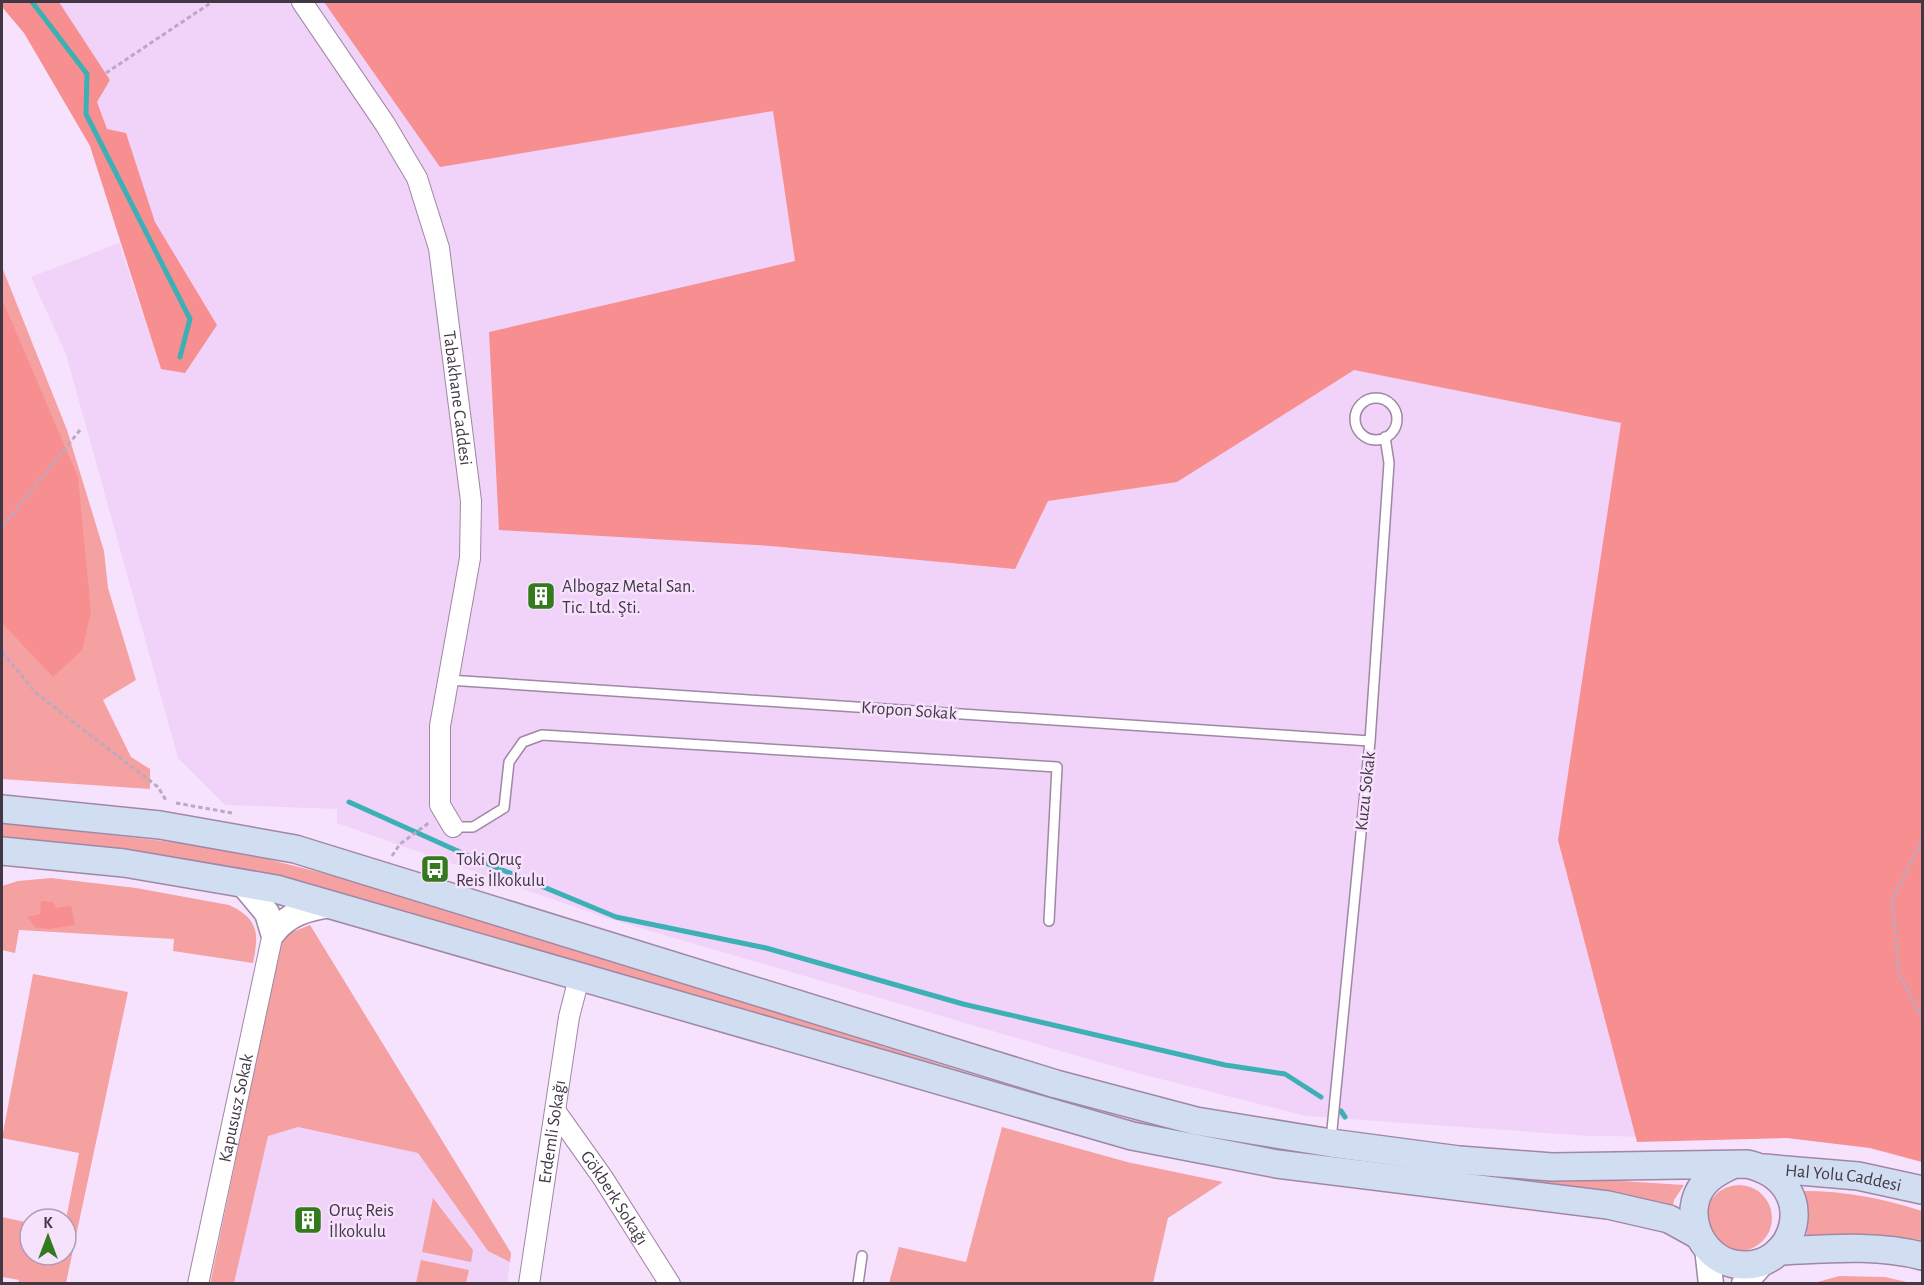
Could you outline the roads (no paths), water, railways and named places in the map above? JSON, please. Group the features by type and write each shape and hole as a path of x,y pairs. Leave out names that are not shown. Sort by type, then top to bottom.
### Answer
{"main road":[{"path":"2,809 160,825 295,849 1056,1084 1197,1121 1330,1143 1459,1160 1552,1167 1747,1164 1764,1167 1783,1183 1794,1205 1794,1222 1789,1238 1772,1256"},
{"path":"2,851 124,864 276,889 1132,1136 1277,1164 1608,1204 1669,1219 1702,1242 1719,1258 1734,1264 1750,1264 1772,1256 1854,1248 1923,1256"},
{"path":"1702,1242 1694,1218 1699,1194 1714,1173 1730,1166"},
{"name":"Hal Yolu Caddesi","path":"1764,1167 1858,1176 1923,1190"}],"street":[{"name":"Tabakhane Caddesi","path":"302,2 385,124 417,178 439,248 471,501 470,558 440,726 440,805 453,827"},
{"path":"242,883 267,913 273,933"},
{"path":"273,933 288,917 306,909 330,905"},
{"name":"Kapususz Sokak","path":"198,1284 273,933"},
{"name":"Erdemli Sokağı","path":"529,1284 569,1017 579,978"},
{"name":"Gökberk Sokağı","path":"556,1112 603,1178 670,1284"},
{"path":"1702,1242 1711,1284"},
{"path":"1744,1284 1772,1256"}],"lane":[{"path":"1375,398 1389,402 1396,414 1395,428 1385,437 1372,439 1360,433 1356,427 1355,414 1368,399 1375,398"},
{"name":"Kuzu Sokak","path":"1330,1143 1370,741 1389,463 1385,437"},
{"name":"Kropon Sokak","path":"448,680 1370,741"},
{"path":"453,827 473,827 504,808 509,762 523,742 542,735 1057,767 1049,921"},
{"path":"858,1284 862,1256"}],"waterway":[{"path":"32,2 87,74 86,114 190,319 180,357"},
{"path":"349,802 471,857 616,917 766,948 963,1004 1225,1065 1285,1074 1321,1097"},
{"path":"1341,1111 1345,1117"}],"place":[{"name":"Albogaz Metal San. Tic. Ltd. Şti.","path":"541,596"},
{"name":"Toki Oruç Reis İlkokulu","path":"435,869"},
{"name":"Oruç Reis İlkokulu","path":"308,1220"}]}
